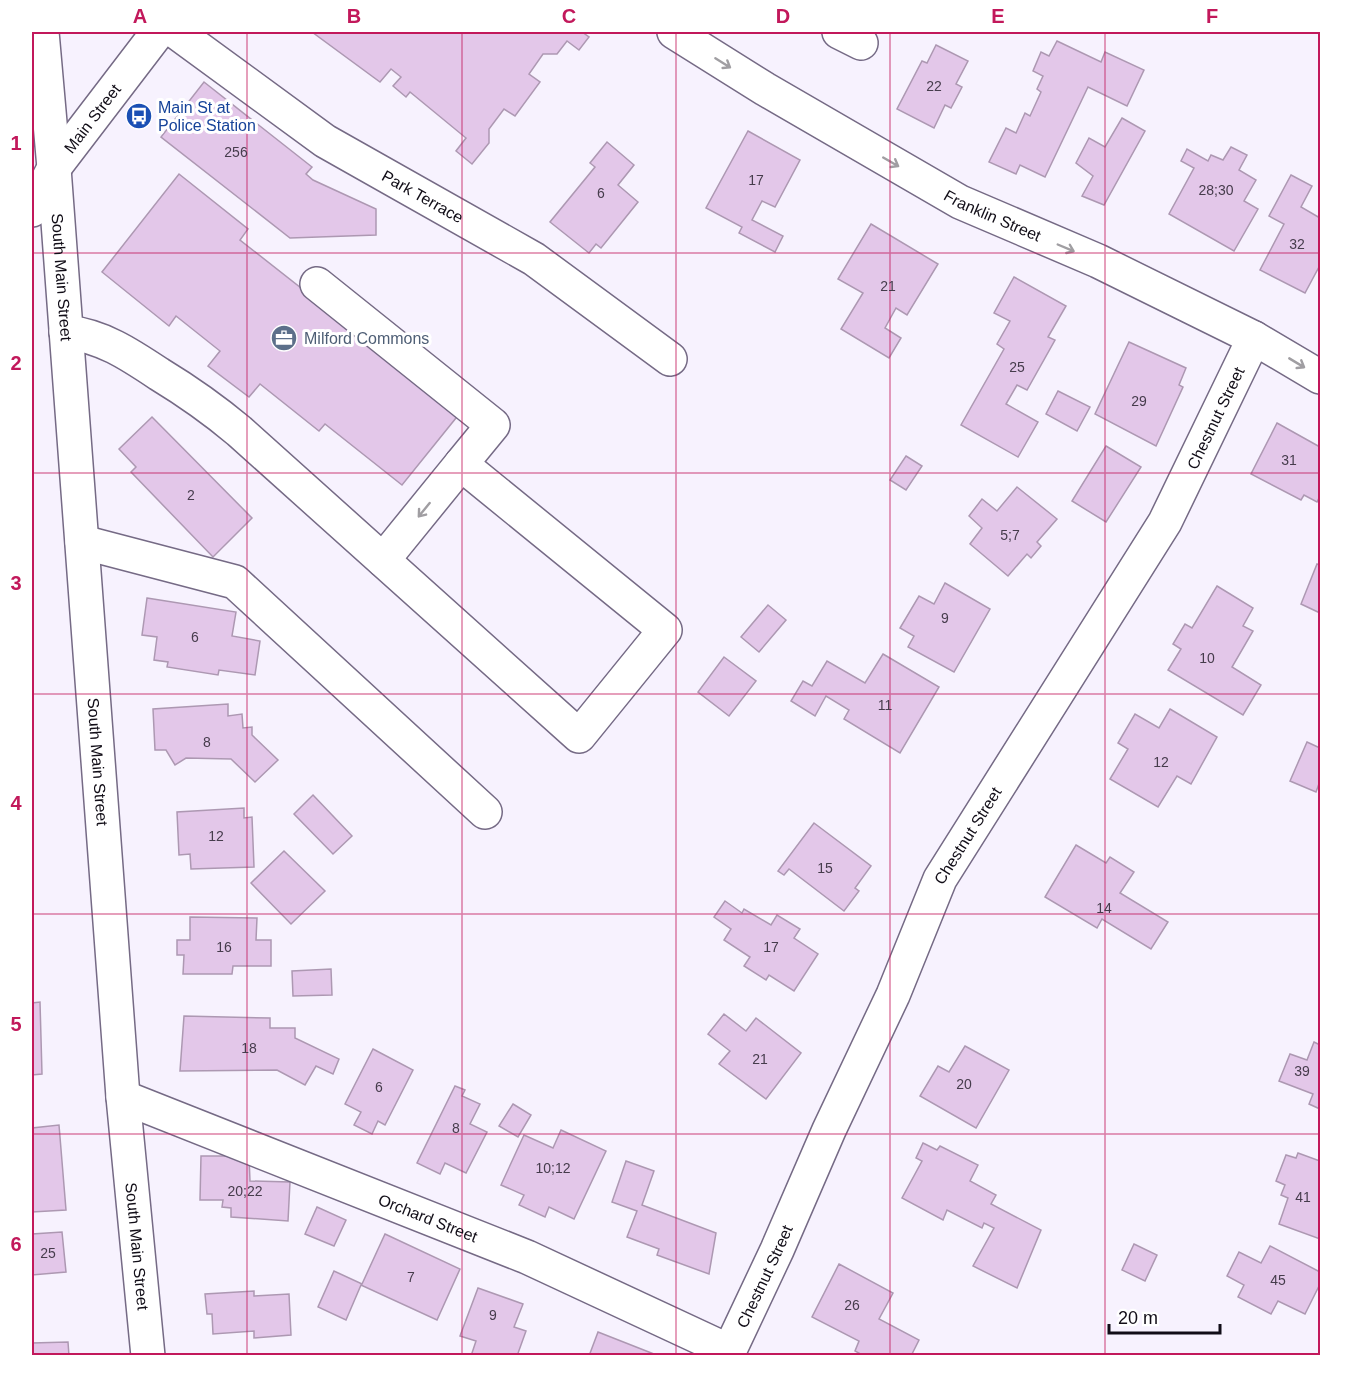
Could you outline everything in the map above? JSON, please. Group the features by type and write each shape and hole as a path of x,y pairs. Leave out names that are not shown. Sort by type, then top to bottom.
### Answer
{"street":[{"name":"South Main Street","path":"42,32 123,1097 148,1356"},
{"name":"Main Street","path":"32,210 54,168 158,32"},
{"name":"Park Terrace","path":"176,32 326,141 534,259 670,359"},
{"name":"Franklin Street","path":"674,32 960,202 1098,261 1254,338 1320,377"},
{"path":"317,284 493,425 383,560"},
{"path":"66,332 86,334 121,349 201,401 239,431 579,736 664,630 461,464"},
{"name":"Chestnut Street","path":"728,1353 893,995 940,879 1165,522 1254,338"},
{"path":"82,542 235,582 485,812"},
{"name":"Orchard Street","path":"123,1097 527,1257 728,1353"}],"building":[{"path":"312,32 582,32 589,37 579,50 567,41 557,54 543,54 529,74 540,82 515,116 504,109 489,129 489,143 472,164 456,151 466,138 410,92 406,97 393,86 401,77 391,69 380,82"},
{"path":"1057,41 1101,62 1105,52 1144,70 1127,106 1088,87 1045,177 1020,165 1016,174 989,162 1006,128 1016,133 1025,113 1030,116 1041,92 1037,89 1043,76 1033,71 1041,52 1049,56"},
{"path":"936,45 968,61 956,84 962,87 951,108 945,105 934,128 897,109 922,61 927,63"},
{"path":"204,82 312,167 306,174 313,180 376,209 376,235 290,238 161,137"},
{"path":"1122,118 1145,131 1104,205 1082,196 1093,176 1076,163 1089,138 1105,147"},
{"path":"748,131 800,160 775,207 762,201 752,220 783,236 775,252 739,233 742,227 706,208"},
{"path":"607,142 634,165 618,185 638,202 601,248 596,244 589,253 550,222 595,167 590,163"},
{"path":"1231,147 1247,155 1239,170 1256,180 1244,201 1258,209 1234,251 1169,214 1194,168 1181,161 1187,149 1208,161 1211,155 1223,160"},
{"name":"Milford Commons","path":"179,174 248,229 240,240 460,413 402,485 325,424 319,431 260,384 249,397 208,366 220,351 176,316 169,326 102,272"},
{"path":"1291,175 1312,186 1301,207 1320,218 1320,265 1305,293 1260,270 1284,224 1269,216"},
{"path":"871,224 938,264 907,315 896,308 885,328 901,338 889,358 841,329 863,293 838,279"},
{"path":"1014,277 1066,306 1048,337 1055,340 1027,390 1017,385 1006,404 1038,422 1018,457 961,425 1004,349 997,344 1010,321 994,313"},
{"path":"1129,342 1186,368 1179,385 1183,387 1156,446 1095,414"},
{"path":"1058,391 1090,407 1077,431 1046,414"},
{"path":"152,417 252,518 213,557 131,472 136,467 119,449"},
{"path":"1277,423 1320,447 1320,496 1317,502 1304,495 1301,500 1251,474"},
{"path":"1106,446 1141,467 1106,522 1072,501"},
{"path":"906,456 922,466 906,490 890,480"},
{"path":"1017,487 1057,519 1037,542 1041,546 1031,558 1027,554 1008,576 970,544 982,528 969,516 982,499 997,511"},
{"path":"1317,564 1320,565 1320,613 1301,604"},
{"path":"945,583 990,609 954,672 908,647 914,636 900,628 919,596 934,604"},
{"path":"1217,586 1253,608 1243,626 1253,631 1232,667 1261,685 1243,715 1168,670 1181,649 1173,644 1185,624 1192,628"},
{"path":"147,598 236,612 232,636 260,641 255,675 219,670 218,675 167,667 168,662 154,660 157,637 142,635"},
{"path":"768,605 786,620 759,652 741,637"},
{"path":"883,654 939,687 900,753 844,719 849,710 826,696 815,716 791,701 803,681 812,686 827,661 865,683"},
{"path":"724,657 756,681 729,716 698,692"},
{"path":"228,704 228,716 242,714 243,728 252,727 252,735 278,760 255,782 231,759 186,758 175,765 166,750 155,750 153,709"},
{"path":"1170,709 1217,737 1191,784 1177,776 1158,807 1110,779 1128,749 1118,743 1135,714 1159,728"},
{"path":"1307,742 1320,748 1320,781 1316,792 1290,781"},
{"path":"313,795 352,836 333,854 294,814"},
{"path":"244,808 244,818 252,817 254,867 191,869 190,854 179,855 177,812"},
{"path":"814,823 871,866 855,888 859,891 844,911 789,869 784,875 778,871"},
{"path":"1076,845 1106,863 1110,857 1134,872 1120,893 1168,922 1151,949 1102,919 1097,928 1045,897"},
{"path":"284,851 325,891 291,924 251,883"},
{"path":"725,901 742,913 744,909 771,925 777,915 800,929 794,938 818,954 794,991 769,975 766,980 744,966 750,957 724,940 731,929 714,917"},
{"path":"190,917 257,918 256,940 271,940 271,966 233,966 232,974 183,974 184,955 177,955 177,940 190,940"},
{"path":"331,969 332,995 293,996 292,971"},
{"path":"40,1002 42,1074 32,1075 32,1003"},
{"path":"724,1014 746,1031 756,1018 801,1053 766,1099 719,1064 730,1051 708,1034"},
{"path":"184,1016 270,1018 270,1028 295,1028 295,1038 339,1059 333,1074 316,1066 305,1085 277,1070 180,1071"},
{"path":"1314,1042 1320,1045 1320,1109 1309,1104 1313,1094 1279,1081 1290,1054 1307,1060"},
{"path":"965,1046 1009,1070 976,1128 920,1096 938,1066 949,1072"},
{"path":"373,1049 413,1070 385,1125 378,1121 372,1134 354,1125 361,1112 345,1104"},
{"path":"455,1086 465,1090 462,1096 480,1104 470,1124 487,1132 466,1173 445,1163 440,1174 417,1163"},
{"path":"513,1104 531,1115 518,1137 499,1126"},
{"path":"59,1125 66,1210 32,1212 32,1128"},
{"path":"561,1130 606,1151 574,1219 549,1207 545,1217 519,1205 524,1195 501,1185 524,1135 553,1148"},
{"path":"923,1143 937,1150 940,1146 978,1165 970,1181 996,1195 991,1204 1041,1230 1017,1288 973,1266 994,1228 984,1223 982,1228 947,1210 943,1220 902,1198 922,1161 916,1158"},
{"path":"1298,1153 1320,1161 1320,1239 1279,1224 1288,1198 1281,1195 1285,1185 1276,1181 1286,1155 1296,1158"},
{"path":"201,1156 249,1156 250,1181 290,1182 288,1221 231,1217 231,1208 222,1207 223,1200 200,1200"},
{"path":"626,1161 654,1171 642,1205 716,1233 709,1274 657,1255 659,1249 627,1237 637,1211 612,1202"},
{"path":"317,1207 346,1220 334,1246 305,1234"},
{"path":"62,1232 66,1272 32,1275 32,1234"},
{"path":"385,1234 460,1269 437,1320 361,1285 346,1320 318,1307 334,1271 362,1284"},
{"path":"1134,1244 1157,1255 1145,1281 1122,1270"},
{"path":"1270,1246 1320,1272 1320,1284 1305,1314 1278,1301 1271,1314 1238,1297 1244,1285 1227,1276 1239,1252 1261,1263"},
{"path":"839,1264 893,1293 879,1319 919,1340 911,1356 864,1356 855,1351 859,1341 812,1317"},
{"path":"478,1288 523,1304 514,1327 526,1331 517,1356 471,1356 476,1341 460,1336"},
{"path":"254,1291 254,1296 289,1294 291,1335 254,1338 254,1331 213,1334 212,1314 207,1314 205,1294"},
{"path":"598,1332 659,1356 589,1356"},
{"path":"68,1342 69,1356 32,1356 32,1343"}],"place":[{"name":"Main St at Police Station","path":"139,116"},
{"name":"Milford Commons","path":"284,338"}]}
